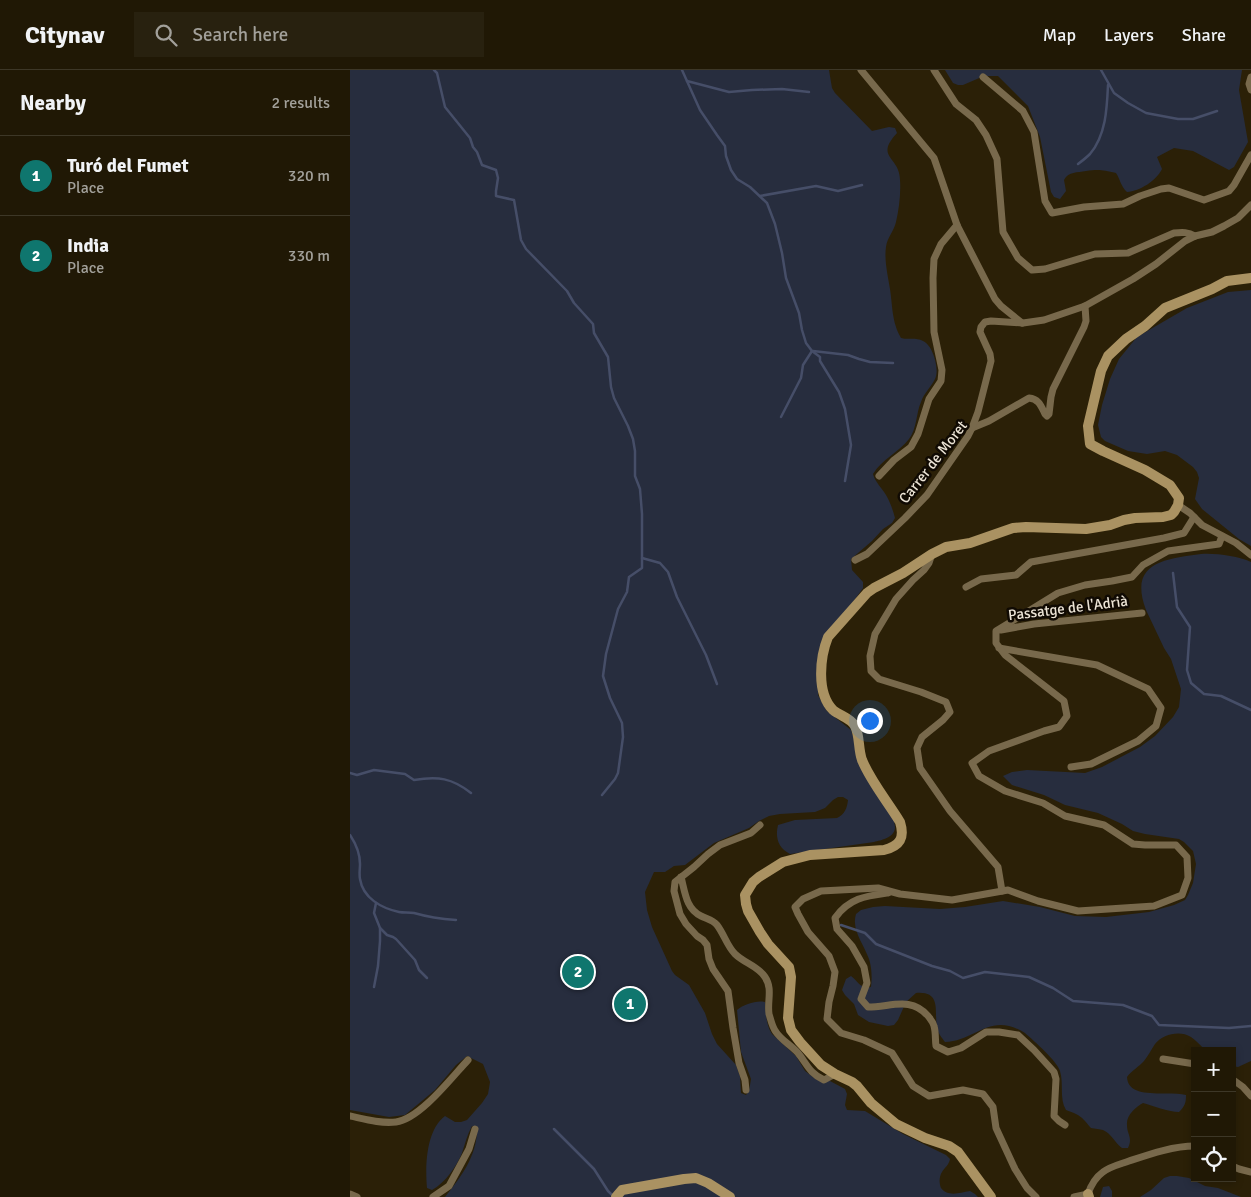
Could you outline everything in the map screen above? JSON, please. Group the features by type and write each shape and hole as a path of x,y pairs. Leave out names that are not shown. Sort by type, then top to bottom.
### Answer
{"street":[{"path":"861,70 934,158 957,225 995,299 1023,323"},
{"path":"934,70 956,104 976,120 986,135 997,159 1003,232 1018,258 1032,270 1045,269 1095,254 1128,253 1174,233 1182,232 1196,236"},
{"path":"1251,76 1249,84 1251,90"},
{"path":"983,77 1023,111 1034,132 1045,201 1052,213 1084,207 1122,204 1161,188 1169,188 1204,200 1229,191 1251,155"},
{"path":"972,428 991,361 990,354 980,332 985,322 1023,323 1044,320 1085,306 1133,279 1185,241 1212,232 1238,218 1251,204"},
{"path":"878,476 911,447 918,434 929,399 941,382 942,370 934,332 934,259 941,244 957,225"},
{"path":"991,1197 958,1152 949,1146 925,1138 896,1124 871,1103 857,1086 821,1065 808,1052 791,1030 788,1018 791,977 789,967 760,932 748,911 746,895 748,889 758,877 783,862 810,855 884,850 898,844 901,839 902,830 900,822 867,770 861,757 856,727 852,722 833,710 823,692 823,661 828,637 867,593 946,547 975,541 1013,528 1037,526 1086,529 1135,518 1163,517 1174,512 1179,498 1170,486 1145,470 1090,444 1088,426 1101,371 1108,356 1165,308 1227,281 1251,278"},
{"name":"Carrer de Moret","path":"855,560 867,554 927,495 972,428 989,421 1029,398 1038,401 1047,416 1049,414 1053,390 1086,321 1085,306"},
{"path":"1178,505 1190,513 1202,525 1236,543 1251,555"},
{"path":"966,587 981,579 1016,575 1031,562 1184,533 1194,517"},
{"path":"1036,1197 1015,1169 996,1128 993,1107 983,1094 962,1090 930,1096 913,1086 892,1053 864,1040 841,1033 827,1019 835,972 829,956 808,932 795,907 803,899 821,891 878,888 891,892 952,900 1008,890 1038,901 1078,911 1154,906 1182,894 1188,878 1187,858 1176,845 1134,844 1104,825 1065,816 1043,803 1005,791 979,776 972,763 990,751 1044,730 1058,727 1067,716 1064,701 1005,655 999,648 996,644 996,631 1058,593 1085,585 1132,577 1143,565 1168,551 1219,544 1222,536"},
{"path":"932,554 924,570 896,599 875,634 870,656 871,671 879,679 946,702 950,712 922,737 917,748 920,768 950,811 998,867 1002,891"},
{"name":"Passatge de l'Adrià","path":"996,631 1034,624 1142,613"},
{"path":"999,648 1097,665 1148,689 1161,708 1156,726 1138,740 1091,764 1072,767"},
{"path":"746,1090 732,1028 728,991 713,969 707,945 686,924 680,914 674,891 676,882 708,854 720,846 751,833 760,825"},
{"path":"681,877 690,908 713,921 719,927 735,954 757,968 765,977 769,985 769,1011 776,1032 798,1052 811,1072 816,1076 824,1080 835,1074"},
{"path":"891,892 868,895 852,902 841,909 835,918 837,928 852,946 864,966 867,983 862,999 868,1007 901,1003 914,1005 925,1012 934,1024 936,1046 948,1052 961,1048 986,1032 1018,1035 1054,1072 1056,1079 1054,1116 1065,1125"},
{"path":"1163,1059 1191,1063"},
{"path":"350,1116 387,1122 397,1122 404,1119 423,1107 468,1060"},
{"path":"1236,1082 1251,1096"},
{"path":"433,1197 449,1186 469,1149 474,1129"},
{"path":"1074,1197 1089,1196 1090,1186 1102,1172 1112,1167 1150,1154 1191,1146"},
{"path":"1236,1168 1251,1172"},
{"path":"616,1197 622,1190 696,1178 730,1197"},
{"path":"350,1194 357,1197"}],"shaded area":[{"path":"350,70 829,70 832,88 835,93 872,131 889,127 895,128 897,133 891,141 888,153 899,172 900,196 896,222 886,247 886,268 894,318 901,338 915,339 927,343 933,352 937,370 933,382 919,406 912,435 873,474 891,506 895,518 892,523 851,559 852,570 863,582 863,588 843,616 820,663 818,695 827,711 851,730 894,819 895,828 887,838 874,842 790,854 783,849 777,838 778,825 795,820 837,818 842,815 848,800 838,797 825,808 815,812 769,816 749,828 714,843 685,865 674,866 665,872 654,872 645,892 647,910 652,927 672,971 689,985 705,1013 717,1044 736,1065 740,1076 741,1093 746,1095 749,1091 751,1079 741,1052 737,1010 751,1003 765,1002 767,1023 772,1034 796,1056 805,1071 817,1080 830,1081 845,1089 847,1094 845,1105 847,1110 865,1111 903,1134 946,1155 950,1159 940,1176 941,1188 947,1193 970,1191 978,1197 445,1197 467,1166 474,1148 477,1129 472,1126 454,1169 446,1179 432,1190 427,1188 426,1179 430,1139 439,1122 445,1116 455,1122 467,1120 482,1103 488,1094 490,1082 483,1064 467,1056 456,1065 435,1090 405,1115 389,1117 350,1110"},
{"path":"945,70 1242,70 1239,90 1248,142 1234,167 1229,170 1193,151 1174,148 1157,157 1162,169 1156,178 1142,187 1127,192 1116,173 1101,170 1086,171 1074,173 1066,177 1064,180 1066,191 1060,199 1054,197 1051,192 1040,137 1028,106 998,76 984,76 963,85 958,85 953,83"},
{"path":"1251,290 1251,546 1239,539 1202,509 1195,499 1199,478 1193,467 1177,455 1165,451 1147,454 1128,451 1105,441 1101,437 1098,425 1110,379 1119,359 1137,337 1187,308 1228,292"},
{"path":"1213,554 1227,555 1251,562 1251,1061 1236,1067 1236,1047 1202,1047 1187,1035 1182,1034 1172,1034 1162,1038 1155,1044 1144,1061 1127,1077 1129,1084 1134,1089 1142,1092 1186,1095 1185,1104 1179,1112 1143,1103 1140,1105 1128,1118 1129,1144 1128,1148 1122,1148 1106,1132 1091,1128 1080,1116 1066,1110 1058,1067 1045,1051 1025,1033 1013,1027 992,1026 966,1037 945,1042 938,1030 935,1003 930,995 916,993 906,1002 894,1025 888,1026 869,1022 858,1015 854,1004 842,990 846,979 851,976 862,986 871,987 872,973 870,962 855,926 856,914 861,910 885,906 940,909 1003,901 1040,907 1075,916 1106,917 1149,912 1185,900 1193,883 1196,864 1193,851 1184,842 1179,839 1133,831 1098,813 1065,805 1044,795 1012,785 1003,776 1012,772 1027,770 1085,773 1102,767 1140,747 1155,736 1173,717 1179,707 1181,689 1171,659 1146,610 1142,594 1142,582 1146,573 1153,566 1175,558"},
{"path":"1177,1176 1189,1178 1191,1182 1218,1188 1241,1197 1140,1197 1164,1178"},
{"path":"1109,1186 1112,1191 1112,1197 1100,1197 1103,1187"}],"waterway":[{"path":"434,70 437,73 445,107 470,138 482,165 496,170 498,178 496,196 514,200 521,240 526,249 567,291 574,303 593,324 594,333 608,357 614,398 633,439 635,476 640,489 642,514 642,568 629,577 627,592 618,609 606,654 603,676 610,698 622,723 623,737 618,773 602,795"},
{"path":"682,70 700,110 725,146 731,170 737,179 750,187 767,203 775,224 786,278 799,313 806,343 820,357 820,361 839,392 845,409 851,445 845,481"},
{"path":"1101,70 1114,93 1146,113 1178,119 1193,119 1217,111"},
{"path":"687,81 729,92 782,89 809,92"},
{"path":"1078,164 1090,154 1099,138 1106,112 1108,85"},
{"path":"760,196 816,186 838,191 862,185"},
{"path":"781,417 801,378 803,365 812,351"},
{"path":"813,351 848,355 870,362 893,363"},
{"path":"642,558 660,563 668,572 677,597 706,655 717,684"},
{"path":"1173,573 1177,607 1190,627 1187,670 1191,683 1204,694 1221,696 1251,710"},
{"path":"350,773 357,775 374,770 405,774 414,780 438,778 451,781 471,793"},
{"path":"350,835 356,845 360,860 362,886 369,897 380,905 399,912 456,920"},
{"path":"374,987 380,941 380,928 374,913 376,903"},
{"path":"841,925 865,933 876,944 950,971 963,978 985,972 1029,977 1053,988 1073,1001 1123,1005 1152,1016 1159,1025 1229,1028 1251,1026"},
{"path":"380,928 387,935 396,939 415,960 419,970 427,978"},
{"path":"554,1129 594,1169 614,1197"}],"place":[{"name":"India","path":"578,972"},
{"name":"Turó del Fumet","path":"630,1004"}]}
